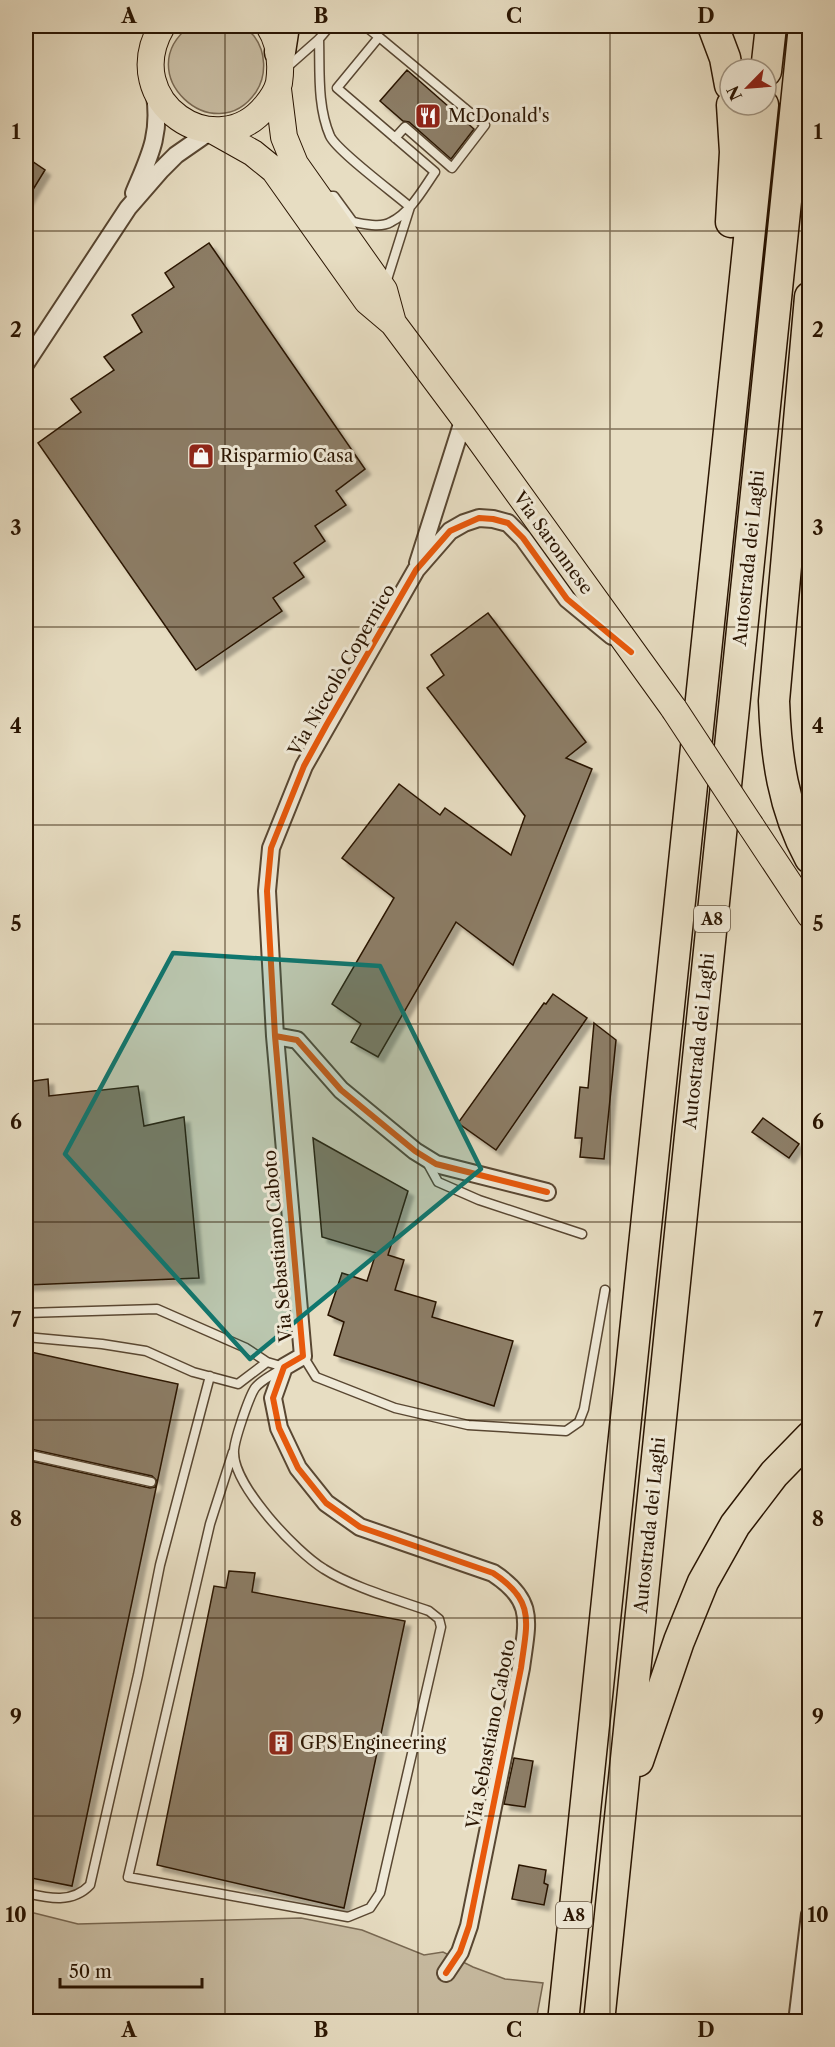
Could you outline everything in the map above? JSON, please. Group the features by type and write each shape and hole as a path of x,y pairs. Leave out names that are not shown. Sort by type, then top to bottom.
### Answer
{"highway":[{"path":"713,26 725,57"},
{"path":"768,57 771,26"},
{"name":"Autostrada dei Laghi","path":"599,2022 804,26"},
{"path":"718,541 716,510 735,152 733,117"},
{"name":"Autostrada dei Laghi","path":"563,2022 761,117"},
{"path":"810,297 774,701 778,762 783,790 810,858"},
{"path":"621,1812 679,1641 703,1582 735,1525 774,1474 810,1437"}],"main road":[{"path":"154,87 150,65 155,32"},
{"path":"212,130 244,124 256,118 278,53"},
{"name":"Via Saronnese","path":"278,53 284,137 296,164 384,290 393,323"},
{"name":"Via Saronnese","path":"154,87 163,103 176,117 193,126 212,130 253,153 274,170 367,301 393,323 464,418 674,710 810,915"}],"street":[{"path":"128,208 156,138 158,115 154,87"},
{"path":"26,363 128,208 176,155 212,130"},
{"name":"Via Niccolò Copernico","path":"416,570 464,418"},
{"name":"Via Niccolò Copernico","path":"276,1036 267,891 272,848 304,766 416,570 450,531 478,518 508,523 523,538 567,599 631,652"},
{"path":"276,1036 297,1040 319,1068 367,1114 436,1164 548,1192"},
{"name":"Via Sebastiano Caboto","path":"276,1036 303,1356 284,1367 273,1398 279,1428 298,1468 326,1503 360,1527 493,1573 510,1584 524,1607 526,1630 521,1668 469,1926 459,1952 446,1973"},
{"path":"810,1914 797,2022 810,2017"}],"lane":[{"path":"278,53 319,39 330,26"},
{"path":"365,26 485,124 452,168 405,127 395,138"},
{"path":"318,196 334,196 353,222 373,225 390,223 410,207 435,172 338,88 379,37"},
{"path":"319,39 322,109 331,138 343,151 410,207"},
{"path":"384,290 392,271 410,207"},
{"path":"424,1157 438,1182 479,1200 582,1233"},
{"path":"303,1356 316,1377 395,1408 468,1425 566,1431 579,1422 584,1409 605,1290"},
{"name":"Via Sebastiano Caboto","path":"26,1313 157,1309 246,1348 267,1362 284,1367"},
{"path":"26,1336 146,1351 194,1372 238,1383 267,1362"},
{"path":"233,1452 239,1476 275,1525 299,1549 324,1569 429,1611 439,1619 441,1627 380,1893 370,1908 348,1917 128,1877 210,1524 248,1405 256,1387 284,1367"},
{"path":"26,1893 50,1898 72,1897 81,1894 90,1885 138,1675 160,1565 210,1376"},
{"path":"26,1454 151,1482"}],"highlighted area":[{"path":"173,953 380,966 481,1169 250,1359 65,1154"}],"shaded area":[{"path":"190,26 240,26 249,31 258,42 264,64 260,85 239,108 220,114 201,110 184,99 173,83 168,65 173,45"},
{"path":"26,1911 78,1924 301,1918 362,1930 424,1955 443,1952 505,1979 543,1983 536,2021 26,2022"}],"building":[{"name":"McDonald's","path":"407,70 474,129 451,159 409,122 403,121 380,101"},
{"path":"26,157 45,170 26,201"},
{"name":"Risparmio Casa","path":"209,243 365,469 336,491 346,505 315,526 325,541 294,563 304,577 273,598 282,611 196,670 38,443 81,412 71,399 114,370 104,357 142,332 132,315 174,287 165,273"},
{"path":"488,613 586,742 566,758 592,769 513,965 456,922 378,1057 351,1042 361,1024 332,1004 394,898 342,858 399,784 440,815 445,808 511,855 525,816 427,688 444,675 431,655"},
{"path":"553,994 587,1018 496,1150 458,1123 544,1003 546,1004"},
{"path":"594,1023 616,1040 604,1159 580,1157 582,1138 575,1138 580,1087 588,1088"},
{"path":"48,1079 49,1096 138,1086 144,1126 184,1117 199,1278 26,1285 26,1194 31,1194 26,1140 26,1082"},
{"path":"763,1118 799,1144 789,1158 752,1132"},
{"path":"313,1138 408,1191 388,1255 404,1260 395,1290 436,1302 432,1317 513,1341 494,1406 334,1355 344,1322 328,1315 342,1273 367,1281 376,1253 322,1237"},
{"path":"26,1351 178,1384 72,1886 26,1877 26,1460 150,1488 155,1487 157,1481 152,1476 26,1448"},
{"name":"GPS Engineering","path":"229,1571 255,1573 252,1592 405,1621 344,1908 157,1865 214,1586 226,1588"},
{"path":"514,1758 533,1761 525,1807 504,1804"},
{"path":"519,1865 546,1870 544,1883 548,1885 544,1905 512,1899"}],"cycle path":[{"path":"547,1192 436,1164 415,1151 341,1090 297,1040 275,1036 267,891 271,848 304,766 327,724 416,570 450,531 479,518 508,523 523,538 567,599 631,652"},
{"path":"275,1036 303,1356 284,1367 273,1398 279,1428 298,1468 326,1503 360,1527 493,1573 516,1593 525,1614 526,1625 521,1668 469,1926 460,1952 446,1973"}],"place":[{"name":"McDonald's","path":"428,116"},
{"name":"Risparmio Casa","path":"201,456"},
{"name":"GPS Engineering","path":"281,1743"}]}
